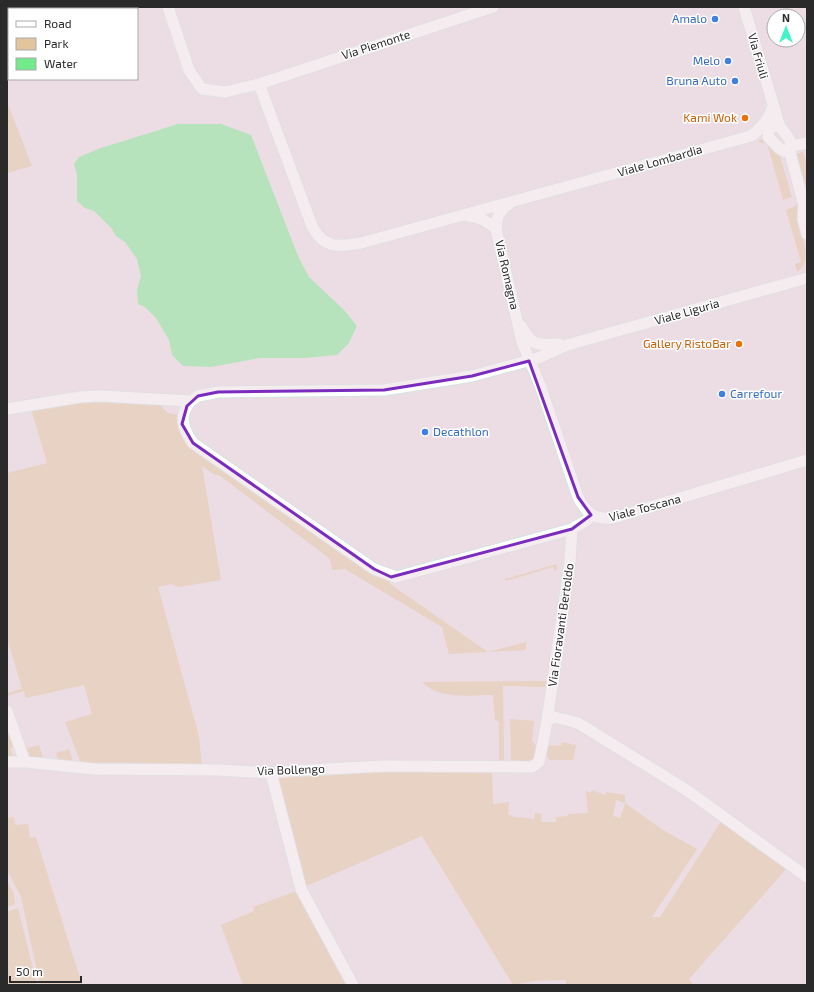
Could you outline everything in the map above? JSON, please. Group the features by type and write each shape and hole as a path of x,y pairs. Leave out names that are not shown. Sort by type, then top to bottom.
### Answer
{"street":[{"name":"Via Piemonte","path":"168,7 189,70 202,89 225,92 259,84 480,9 493,7"},
{"name":"Via Friuli","path":"744,7 773,106 770,128"},
{"name":"Viale Lombardia","path":"259,84 312,226 318,236 328,243 341,247 362,243 751,136 770,128"},
{"path":"773,106 770,115 768,137 784,151 790,147 807,143"},
{"path":"770,128 790,140 790,147 804,205 803,219 807,234"},
{"path":"464,215 482,219 496,228 498,215 504,207 512,202"},
{"name":"Via Romagna","path":"496,228 518,321"},
{"name":"Viale Liguria","path":"567,345 807,278"},
{"path":"518,321 531,341 541,346 567,345"},
{"name":"Viale Toscana","path":"518,321 522,342 540,385 578,497 583,506 591,515 603,519 613,518 807,460"},
{"path":"567,345 529,361 472,376 403,388 384,390 218,392 198,396 184,410 182,424 193,443 374,569 385,575 396,577 572,529 587,520 591,515"},
{"path":"7,409 80,397 100,396 191,402"},
{"name":"Via Fioravanti Bertoldo","path":"546,724 570,561 572,529"},
{"path":"7,711 26,762"},
{"path":"546,724 554,717 578,723 688,791 807,877"},
{"name":"Via Bollengo","path":"7,762 26,762 94,769 218,770 271,773 289,770 385,766 532,767 539,762 546,724"},
{"path":"271,773 302,889 353,985"}],"highlighted area":[{"path":"529,361 578,497 591,515 572,529 391,577 374,569 193,443 182,424 182,417 187,406 198,396 218,392 384,390 472,376"}],"green space":[{"path":"7,102 32,166 7,173"},
{"path":"763,139 779,153 792,197 783,200 767,143 760,143 759,140"},
{"path":"803,152 807,164 807,206 792,155"},
{"path":"798,197 799,220 806,255 802,268 797,272 795,264 801,262 786,210 797,205"},
{"path":"98,400 157,402 168,413 178,415 178,428 187,444 374,575 390,582 390,584 488,652 449,654 442,627 345,569 332,570 330,559 219,475 215,475 202,466 221,580 179,587 171,584 158,587 199,736 202,767 82,766 65,722 92,714 84,685 26,698 24,691 7,696 7,693 22,689 7,638 7,473 47,463 31,409"},
{"path":"557,564 556,572 553,567 506,581 505,579"},
{"path":"526,642 526,650 488,652"},
{"path":"549,681 546,690 546,687 503,686 504,760 501,765 499,765 499,721 495,720 493,695 465,696 446,694 429,688 422,682"},
{"path":"510,719 534,721 532,741 537,746 536,756 529,764 511,763"},
{"path":"7,721 14,747 10,748 13,755 18,755 18,757 7,761"},
{"path":"562,742 576,745 573,760 549,760 549,757 546,757 546,745 561,746"},
{"path":"39,745 44,761 32,760 25,749"},
{"path":"69,749 73,762 59,763 56,753"},
{"path":"349,771 492,772 493,804 509,802 508,814 515,817 534,819 535,813 542,814 541,822 556,822 556,817 568,816 568,814 588,813 586,791 590,793 592,790 605,795 606,792 625,795 625,803 663,830 697,849 652,917 660,917 722,820 788,867 689,979 694,985 566,985 566,980 535,981 513,985 422,836 304,887 277,778","holes":["616,800 625,803 620,818 613,816"]},
{"path":"14,817 15,825 28,824 30,838 36,837 82,985 40,985 21,897 7,870 7,818"},
{"path":"7,881 14,894 15,904 7,907"},
{"path":"299,890 352,985 243,985 221,925 254,911 253,907"},
{"path":"18,908 37,985 7,985 7,912"}],"water":[{"path":"178,124 221,124 251,135 298,256 309,277 344,310 357,326 349,343 337,355 304,358 260,358 211,367 183,366 172,355 169,340 156,318 145,307 138,304 137,290 141,276 137,259 125,242 116,236 112,229 94,211 85,208 77,201 77,175 74,164 79,157 101,148"}],"place":[{"name":"Amalo","path":"715,19"},
{"name":"Melo","path":"728,61"},
{"name":"Bruna Auto","path":"735,81"},
{"name":"Kami Wok","path":"745,118"},
{"name":"Gallery RistoBar","path":"739,344"},
{"name":"Carrefour","path":"722,394"},
{"name":"Decathlon","path":"425,432"}]}
